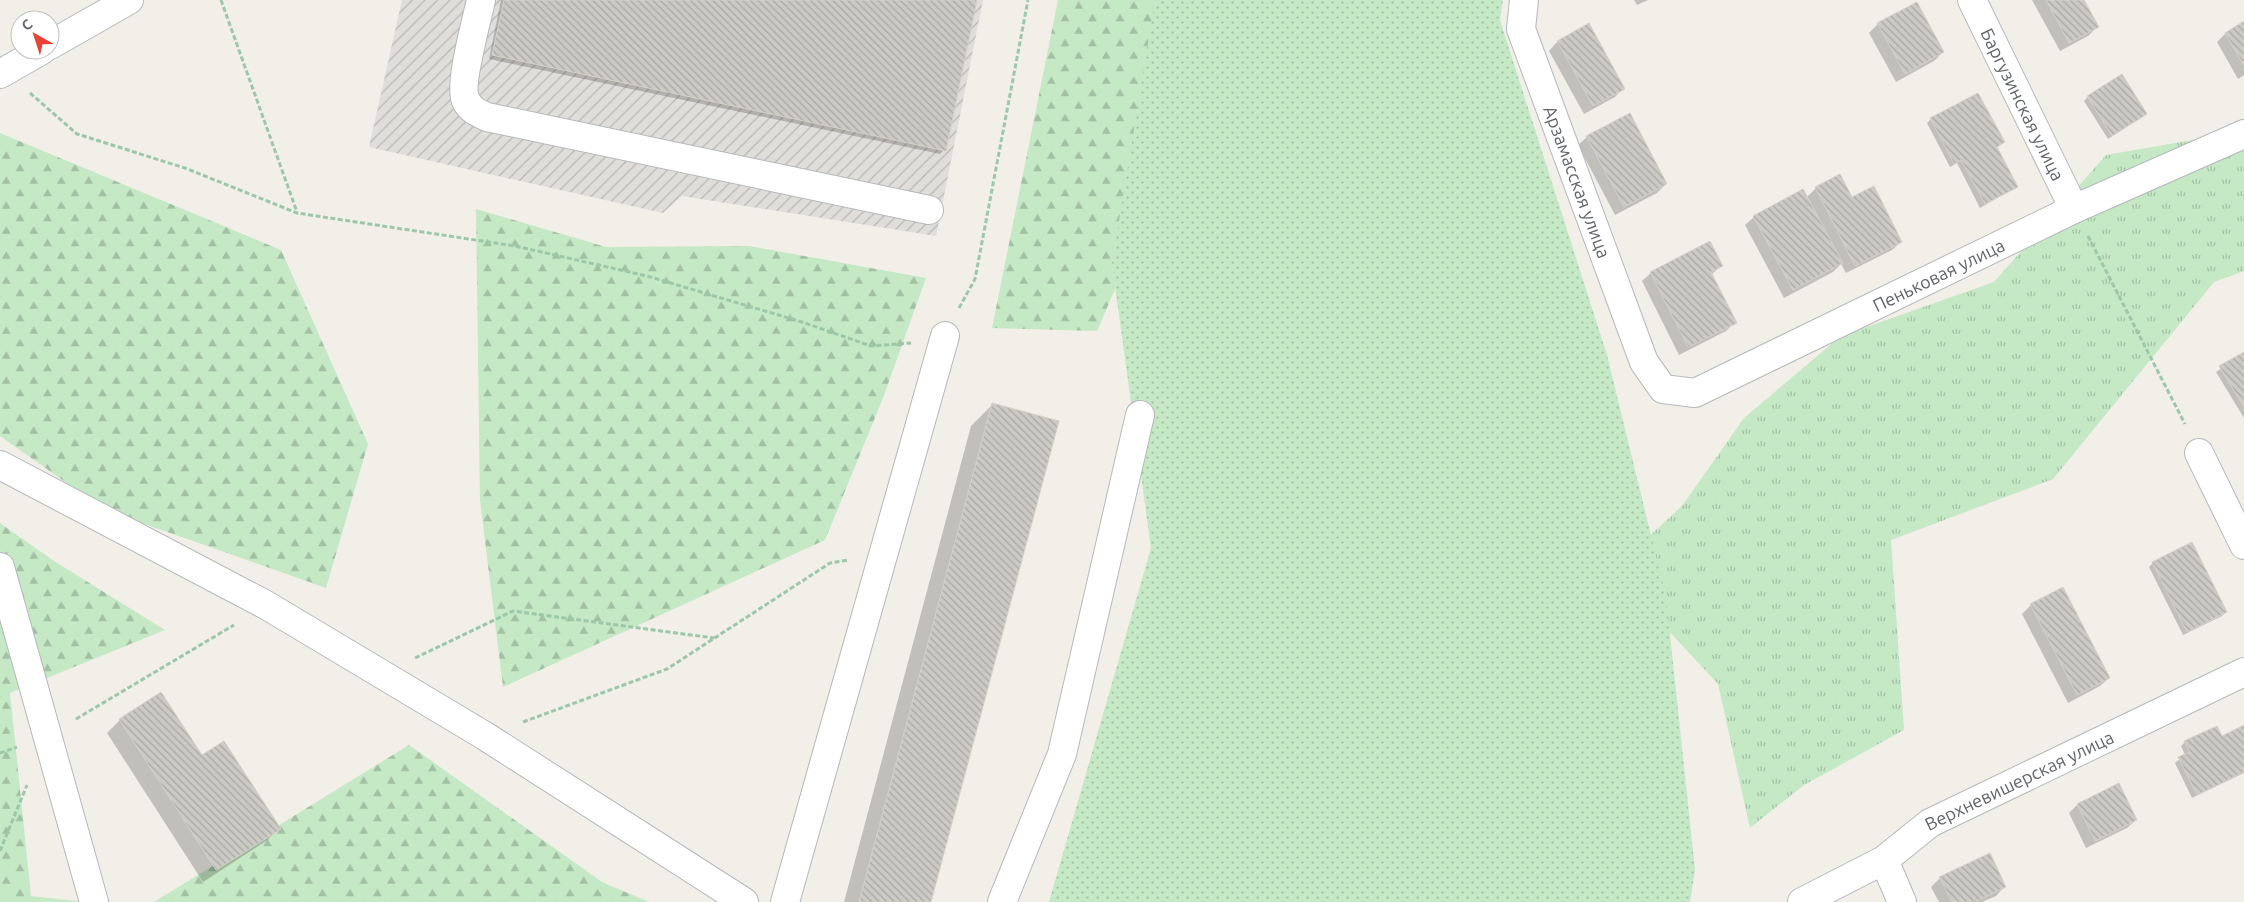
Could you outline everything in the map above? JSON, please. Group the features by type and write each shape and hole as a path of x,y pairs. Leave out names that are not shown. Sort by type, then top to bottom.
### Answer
{"street":[{"path":"60,39 129,0"},
{"path":"481,0 463,83 464,99 474,112 487,117 928,210"},
{"name":"Арзамасская улица","path":"1524,0 1521,29 1644,362"},
{"name":"Баргузинская улица","path":"1972,0 2074,209"},
{"path":"2,73 25,60"},
{"name":"Пеньковая улица","path":"1644,362 1663,389 1695,393 2074,209 2244,134"},
{"path":"786,902 945,336"},
{"path":"1002,902 1062,754 1140,415"},
{"path":"2199,453 2244,545"},
{"path":"0,464 266,605 485,736 744,902"},
{"path":"0,567 94,902"},
{"name":"Верхневишерская улица","path":"1802,902 1884,860 1930,823 2244,672"},
{"path":"1884,860 1902,902"}],"path":[{"path":"221,0 297,213"},
{"path":"2,73 77,134 185,168 297,213 515,246 638,274 802,322 871,346 927,342 945,336 975,279 1028,0"},
{"path":"2074,209 2199,453"},
{"path":"485,736 667,670 830,563 885,554"},
{"path":"0,752 47,737 266,605"},
{"path":"381,674 514,611 714,638"},
{"path":"0,851 47,737"}],"shaded area":[{"path":"402,0 983,0 936,236 682,196 663,213 369,147"}],"green space":[{"path":"1058,0 1449,0 1189,117 1097,331 992,328"},
{"path":"1155,0 1503,0 1500,20 1607,355 1666,597 1695,870 1690,902 1049,902 1151,548 1112,264"},
{"path":"2244,131 2244,271 2214,282 2053,479 1891,540 1904,730 1804,785 1750,828 1718,684 1663,625 1580,600 1682,506 1744,418 1841,336 1994,282 2106,155"},
{"path":"0,133 281,250 368,444 326,588 105,510 0,436"},
{"path":"476,209 606,247 749,246 926,278 883,398 825,540 503,687 480,500"},
{"path":"0,523 54,561 165,630 10,693 31,896 86,902 0,902"},
{"path":"409,745 602,882 649,902 154,902"}],"building":[{"path":"504,0 977,0 946,151 492,55"},
{"path":"2046,0 2084,0 2099,27 2069,43"},
{"path":"1917,2 1944,52 1905,74 1877,23"},
{"path":"2244,21 2244,66 2225,33"},
{"path":"1589,23 1625,89 1593,106 1557,41"},
{"path":"2122,74 2147,114 2112,136 2087,96"},
{"path":"1978,93 2005,142 1997,147 2018,187 1985,204 1961,160 1954,164 1930,118"},
{"path":"1630,113 1667,184 1624,207 1586,136"},
{"path":"1840,174 1852,197 1874,186 1902,242 1855,266 1815,187"},
{"path":"1803,189 1843,263 1793,290 1753,216"},
{"path":"1710,241 1723,266 1711,272 1737,323 1688,347 1650,272"},
{"path":"2244,352 2244,407 2219,366"},
{"path":"992,403 1059,421 931,902 859,902"},
{"path":"2192,542 2227,612 2187,632 2152,562"},
{"path":"2063,587 2110,678 2077,695 2030,604"},
{"path":"161,692 202,755 224,741 281,829 216,870 119,719"},
{"path":"2244,725 2244,772 2197,795 2178,757 2190,752 2184,741 2217,726 2222,736"},
{"path":"2119,783 2137,820 2095,841 2077,804"},
{"path":"1990,853 2006,887 1975,902 1952,902 1939,877"}]}
